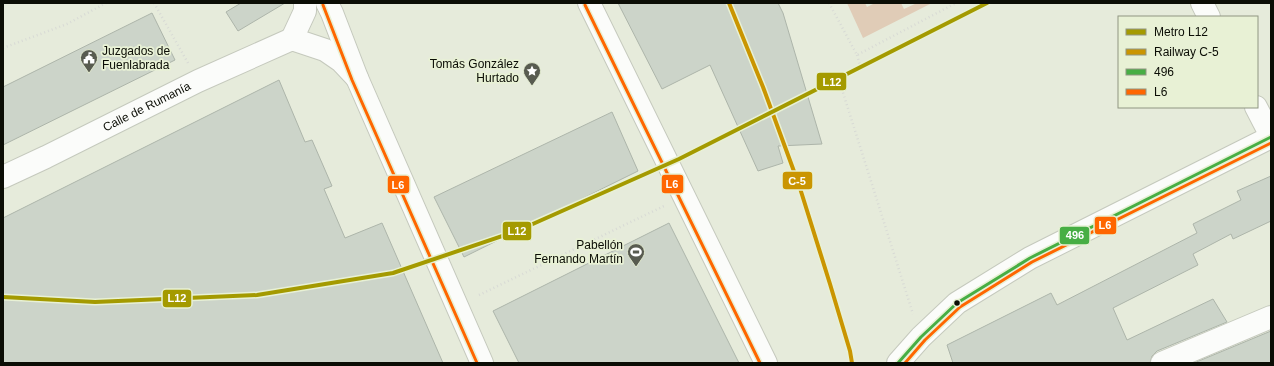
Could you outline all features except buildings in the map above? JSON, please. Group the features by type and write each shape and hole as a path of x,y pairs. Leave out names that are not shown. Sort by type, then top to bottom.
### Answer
{"street":[{"path":"305,3 305,11 292,39 325,50 341,61 357,78"},
{"path":"327,3 357,78 482,363"},
{"path":"589,3 766,363"},
{"path":"1202,3 1209,16"},
{"name":"Calle de Rumanía","path":"3,177 198,81 292,39"},
{"path":"898,363 921,337 957,303 1030,258 1271,136 1257,108"},
{"path":"1162,363 1271,317"}],"path":[{"path":"3,48 67,24 106,3"},
{"path":"154,3 198,81"},
{"path":"829,3 857,55 861,68 839,80 921,337"},
{"path":"857,55 956,3"},
{"path":"479,295 665,205"}],"shaded area":[{"path":"847,3 865,3 867,7 875,3 901,3 904,9 917,3 932,3 863,38"}],"metro line":[{"name":"L12","path":"3,297 95,302 257,295 393,273 517,231 679,159 987,3"}],"rail line":[{"name":"C-5","path":"729,3 763,87 799,185 850,351 852,363"}],"transit line":[{"name":"L6","path":"323,5 352,80 477,363"},
{"name":"L6","path":"585,5 760,363"},
{"name":"496","path":"898,363 921,337 957,303 1030,258 1271,137"},
{"name":"L6","path":"905,363 925,340 960,307 1032,262 1271,143"}],"place":[{"name":"Juzgados de Fuenlabrada","path":"89,73"},
{"name":"Tomás González Hurtado","path":"532,86"},
{"name":"Pabellón Fernando Martín","path":"636,267"}]}
